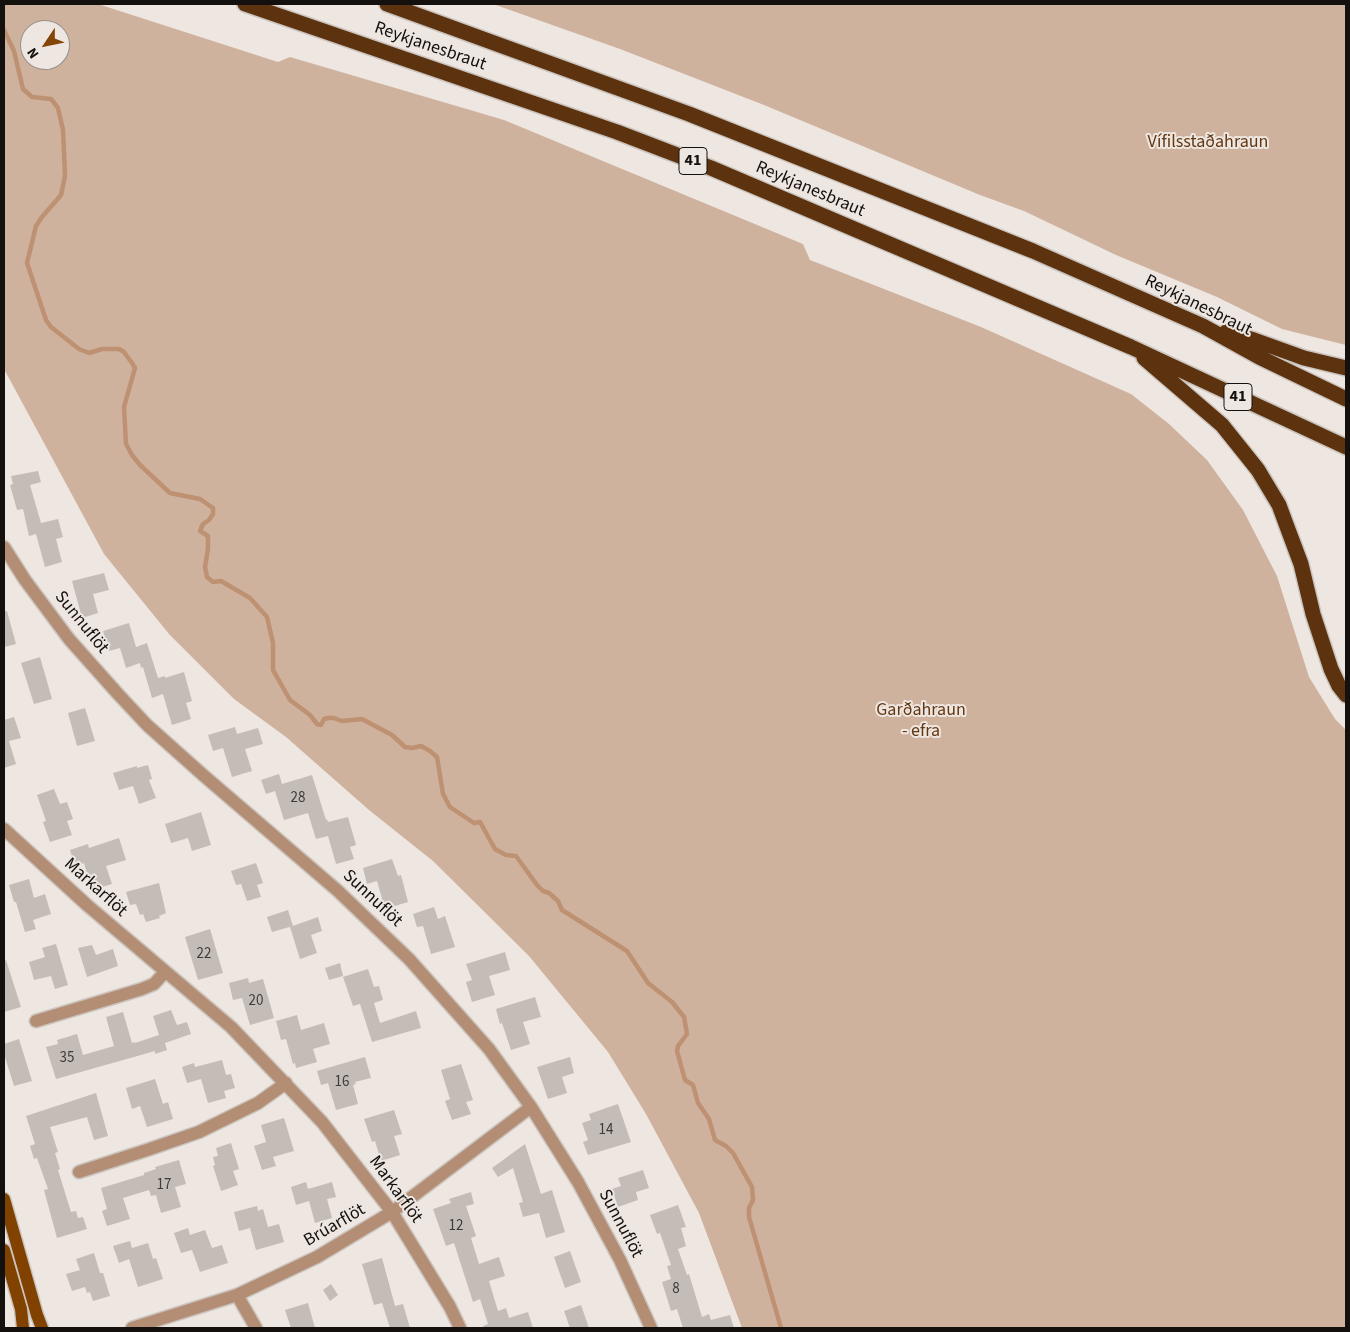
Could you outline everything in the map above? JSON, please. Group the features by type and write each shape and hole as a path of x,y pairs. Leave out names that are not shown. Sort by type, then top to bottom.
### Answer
{"highway":[{"name":"Reykjanesbraut","path":"245,4 617,132 712,168 1131,346 1346,447"},
{"name":"Reykjanesbraut","path":"387,4 617,86 1033,251 1203,326 1259,357 1346,399"},
{"path":"1203,326 1254,340 1304,358 1346,368"},
{"path":"1131,346 1222,425 1258,470 1279,505 1301,564 1313,614 1331,670 1346,695"}],"main road":[{"path":"4,1199 42,1328"},
{"path":"4,1250 21,1309 23,1328"}],"street":[{"name":"Sunnuflöt","path":"4,547 24,580 69,639 118,694 147,724 196,769 338,891 409,959 489,1049 531,1107 578,1182 616,1251 651,1328"},
{"name":"Markarflöt","path":"4,830 231,1028 286,1082 322,1122 392,1212 450,1307 460,1328"},
{"path":"36,1021 142,989 154,984 165,972"},
{"path":"79,1172 199,1132 258,1103 286,1082"},
{"name":"Brúarflöt","path":"132,1328 237,1295 318,1258 392,1212 531,1107"},
{"path":"237,1295 256,1328"}],"green space":[{"name":"Garðahraun - efra","path":"4,4 98,4 278,62 290,57 504,120 803,244 810,260 981,327 1131,394 1169,424 1207,460 1243,510 1277,576 1309,677 1335,719 1346,730 1346,1328 742,1328 699,1213 646,1114 608,1052 529,956 433,861 369,810 286,737 234,699 169,634 104,554 4,369"},
{"name":"Vífilsstaðahraun","path":"493,4 1346,4 1346,345 1282,329 1217,297 1116,255 1024,211 980,195 764,105 620,49"}],"building":[{"path":"38,471 41,482 30,485 41,523 58,519 63,537 56,539 62,562 45,567 36,534 29,536 23,509 17,510 10,485 13,484 11,476"},
{"path":"104,573 109,590 93,594 98,613 82,618 72,581"},
{"path":"4,611 7,611 16,644 4,647"},
{"path":"129,623 136,647 147,643 158,678 165,676 165,678 184,672 192,701 186,703 191,719 172,725 163,694 152,698 143,667 141,668 140,663 126,668 120,648 109,651 103,631"},
{"path":"40,657 52,699 34,704 21,663"},
{"path":"85,708 95,741 77,746 68,713"},
{"path":"14,717 21,738 9,741 16,764 4,768 4,720"},
{"path":"235,727 237,734 258,728 263,744 245,749 252,771 232,777 223,748 213,751 208,735"},
{"path":"148,765 152,779 149,780 156,798 139,804 133,786 119,790 113,773"},
{"path":"279,774 282,784 312,775 326,820 328,822 348,817 356,845 350,847 354,859 336,864 328,836 316,839 308,813 284,820 275,791 266,794 261,780"},
{"path":"54,789 60,804 67,802 73,819 67,821 72,835 50,842 43,822 46,821 37,795"},
{"path":"201,812 211,845 192,851 188,838 171,843 165,824"},
{"path":"119,838 126,860 106,866 112,884 92,890 84,863 75,866 70,850 88,844 89,848"},
{"path":"392,859 398,876 401,875 408,902 385,909 377,881 367,884 363,868"},
{"path":"256,863 263,883 257,885 261,897 247,901 241,884 236,885 231,871"},
{"path":"29,879 34,898 45,894 51,914 33,920 36,929 25,932 9,885"},
{"path":"159,883 166,913 159,916 160,918 146,922 143,914 140,915 136,904 130,905 126,892"},
{"path":"434,907 438,919 445,916 455,947 431,954 423,926 417,927 413,914"},
{"path":"288,910 293,926 272,932 267,917"},
{"path":"318,917 322,931 311,935 317,953 300,959 290,927"},
{"path":"210,929 223,973 198,980 185,937"},
{"path":"56,944 68,985 55,989 51,976 34,980 29,962 45,957 42,948"},
{"path":"92,945 96,955 113,949 118,966 87,977 78,948"},
{"path":"505,952 510,970 489,976 495,995 472,1002 466,982 472,980 466,964"},
{"path":"6,960 21,1007 4,1012 4,961"},
{"path":"340,963 343,976 329,980 325,968"},
{"path":"368,969 374,987 379,986 383,1000 374,1003 380,1023 416,1011 421,1028 372,1042 360,1004 353,1006 343,977"},
{"path":"248,978 249,983 263,979 274,1018 250,1025 242,998 233,1000 229,983"},
{"path":"535,997 541,1017 523,1022 530,1044 511,1050 496,1009"},
{"path":"171,1010 177,1025 187,1022 191,1034 165,1043 167,1050 155,1054 155,1051 56,1079 46,1047 58,1044 57,1040 77,1034 83,1055 114,1046 106,1017 123,1012 132,1043 135,1043 159,1035 153,1016"},
{"path":"297,1015 301,1030 324,1023 330,1044 313,1049 317,1062 296,1068 295,1063 293,1064 286,1039 281,1040 276,1021"},
{"path":"19,1039 32,1081 14,1086 4,1054 4,1044"},
{"path":"365,1057 371,1078 355,1082 356,1084 353,1085 358,1104 336,1110 328,1083 321,1085 317,1071"},
{"path":"570,1057 574,1073 562,1077 567,1093 548,1099 537,1067"},
{"path":"222,1060 226,1075 231,1074 235,1088 224,1091 226,1098 208,1103 201,1079 187,1083 182,1067 194,1063 195,1067"},
{"path":"461,1064 473,1100 466,1102 471,1114 452,1120 445,1101 450,1099 441,1070"},
{"path":"155,1079 163,1104 168,1102 173,1119 147,1127 140,1106 132,1109 126,1088"},
{"path":"96,1093 108,1136 94,1140 87,1117 50,1127 58,1152 55,1153 60,1169 58,1170 71,1212 76,1211 78,1218 83,1217 87,1229 57,1238 44,1190 48,1189 37,1158 34,1159 30,1146 35,1144 26,1116"},
{"path":"618,1104 631,1142 588,1155 583,1142 588,1140 582,1123 591,1120 589,1114"},
{"path":"394,1110 402,1134 394,1136 400,1155 381,1161 375,1141 372,1142 364,1119"},
{"path":"284,1118 294,1151 273,1157 276,1166 262,1170 254,1146 266,1142 261,1125"},
{"path":"231,1143 239,1169 233,1171 238,1185 221,1191 213,1166 215,1165 213,1157 218,1156 216,1148"},
{"path":"525,1144 541,1194 552,1190 565,1232 546,1238 539,1213 523,1217 519,1203 523,1202 513,1168 498,1177 492,1168"},
{"path":"179,1160 186,1184 175,1187 181,1207 161,1213 156,1195 151,1196 149,1190 123,1198 130,1219 107,1226 102,1211 107,1209 101,1188 144,1175 144,1173 156,1169 155,1167"},
{"path":"643,1170 649,1188 636,1192 638,1200 618,1207 612,1189 621,1186 618,1178"},
{"path":"306,1182 308,1189 332,1182 336,1197 327,1199 332,1218 315,1223 309,1201 296,1205 291,1187"},
{"path":"471,1192 474,1204 466,1206 476,1236 471,1238 479,1264 499,1257 505,1276 489,1281 498,1311 506,1308 509,1318 528,1312 533,1328 484,1328 483,1326 488,1324 480,1299 473,1302 454,1243 446,1246 433,1209 451,1203 449,1199"},
{"path":"678,1205 686,1227 681,1228 686,1246 678,1249 687,1275 689,1274 702,1317 709,1314 711,1320 730,1315 734,1328 683,1328 677,1309 671,1311 662,1282 671,1279 667,1266 671,1265 660,1233 657,1234 650,1215"},
{"path":"257,1206 258,1211 263,1209 268,1227 279,1224 284,1242 256,1250 250,1228 239,1231 234,1212"},
{"path":"188,1228 190,1235 205,1230 212,1248 222,1245 228,1263 200,1272 192,1250 181,1253 174,1233"},
{"path":"130,1241 132,1248 148,1243 153,1259 156,1258 163,1279 138,1287 129,1259 119,1263 113,1246"},
{"path":"570,1251 581,1282 565,1288 554,1257"},
{"path":"94,1253 110,1296 93,1301 90,1292 87,1293 85,1287 72,1291 66,1274 80,1270 76,1259"},
{"path":"382,1258 395,1306 403,1304 410,1328 390,1328 382,1303 374,1305 362,1264"},
{"path":"331,1284 338,1295 330,1301 323,1290"},
{"path":"308,1303 315,1328 291,1328 285,1310"},
{"path":"581,1305 589,1328 570,1328 564,1311"}],"waterway":[{"path":"4,30 14,51 23,89 32,97 51,99 58,108 63,130 65,176 61,195 36,226 27,263 46,320 51,327 79,349 89,353 102,349 119,349 124,352 132,363 135,368 124,407 126,444 140,465 170,493 200,499 213,508 213,514 203,524 200,531 208,536 205,567 207,577 213,582 221,581 250,598 267,617 273,643 273,670 290,700 310,715 317,724 321,725 324,719 328,718 342,721 362,719 392,735 405,747 421,746 430,751 437,757 443,794 450,807 474,823 480,822 495,849 506,855 516,856 537,885 558,901 562,910 627,951 648,983 672,1002 684,1017 687,1034 678,1046 677,1051 685,1080 693,1085 698,1103 709,1119 715,1140 726,1146 733,1153 752,1187 753,1200 749,1208 749,1217 781,1328"}]}
